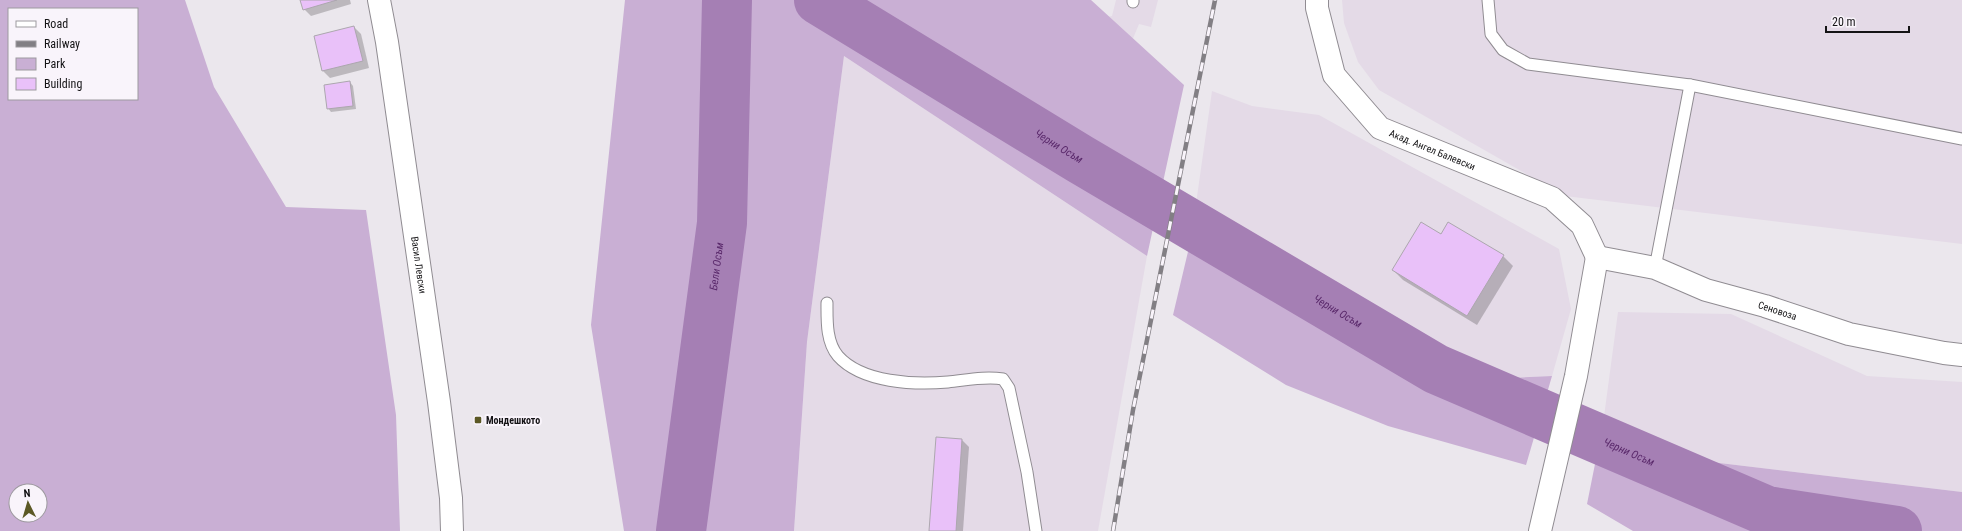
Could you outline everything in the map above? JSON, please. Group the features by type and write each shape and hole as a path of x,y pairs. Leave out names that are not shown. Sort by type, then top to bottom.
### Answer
{"street":[{"name":"Васил Левски","path":"378,0 387,42 439,402 451,498 452,531"},
{"name":"Акад. Ангел Балевски","path":"1317,0 1317,8 1334,75 1380,128 1552,198 1582,225 1597,257"},
{"name":"Сеновоза","path":"1597,257 1655,268 1706,290 1765,306 1849,334 1944,353 1962,354"},
{"path":"1541,530 1576,376 1597,257"}],"lane":[{"path":"1488,0 1491,34 1503,50 1528,64 1690,85 1962,139"},
{"path":"1655,268 1690,85"},
{"path":"827,303 827,323 830,339 838,355 849,365 870,375 904,383 947,382 991,377 1003,380 1009,388 1027,472 1036,531"}],"shaded area":[{"path":"1116,0 1158,0 1151,27 1139,24 1127,53 1097,19 1112,16"},
{"path":"1342,0 1962,0 1962,244 1565,196 1379,90 1358,62 1344,23"},
{"path":"844,56 1147,256 1098,531 794,531 807,342"},
{"path":"1212,91 1252,106 1319,115 1559,249 1571,309 1552,376 1490,379 1311,320 1191,239"},
{"path":"1618,312 1731,314 1867,376 1962,382 1962,492 1711,462 1603,424"}],"green space":[{"path":"0,0 185,0 214,87 286,207 366,210 396,415 400,531 0,531"},
{"path":"625,0 1091,0 1184,85 1147,256 844,56 807,342 794,531 624,531 591,325"},
{"path":"1191,239 1311,320 1490,379 1552,376 1526,465 1388,426 1286,385 1173,315"},
{"path":"1603,424 1711,462 1962,492 1962,531 1633,531 1587,504"}],"building":[{"path":"300,0 337,0 303,10"},
{"path":"354,26 363,61 322,71 314,36"},
{"path":"350,81 353,106 327,109 324,85"},
{"path":"1421,222 1441,234 1448,222 1504,255 1467,316 1392,270"},
{"path":"936,437 962,439 956,531 929,531"}],"waterway":[{"name":"Бели Осъм","path":"681,531 722,223 727,0"},
{"name":"Черни Осъм","path":"819,0 1080,159 1436,369 1767,511 1897,531"}],"railway":[{"path":"1113,531 1133,410 1215,0"}],"place":[{"name":"Мондешкото","path":"478,420"}]}
